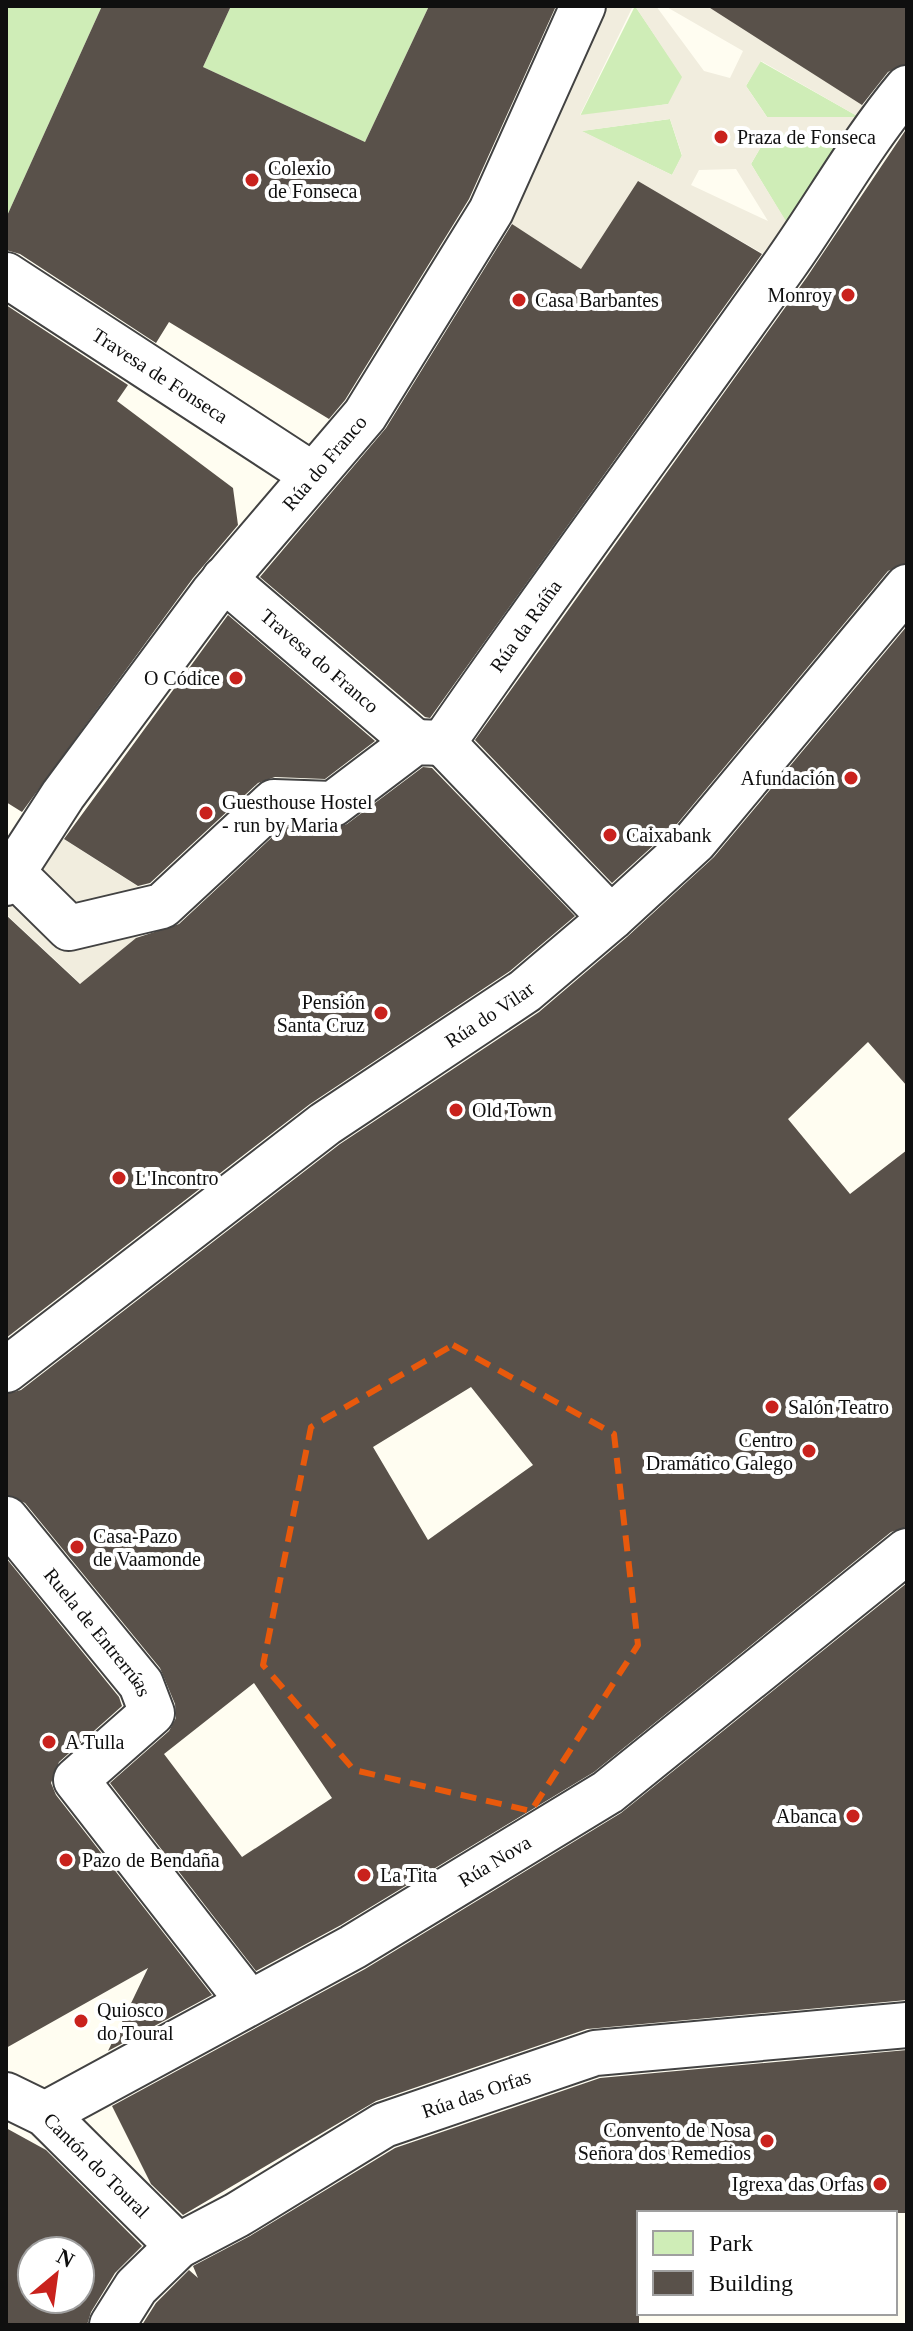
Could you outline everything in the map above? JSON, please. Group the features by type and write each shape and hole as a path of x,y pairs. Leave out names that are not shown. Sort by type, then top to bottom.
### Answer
{"street":[{"name":"Rúa do Franco","path":"9,878 63,795 224,579 365,415 491,211 583,6"},
{"name":"Rúa da Raíña","path":"9,878 69,928 162,906 274,802 333,804 429,742 575,551 778,274 882,117 907,88"},
{"name":"Travesa de Fonseca","path":"6,275 313,475"},
{"name":"Travesa do Franco","path":"224,579 429,742 611,918"},
{"name":"Rúa do Vilar","path":"6,1370 325,1124 525,991 611,918 695,841 907,587"},
{"name":"Ruela de Entrerrúas","path":"6,1519 141,1684 148,1697 152,1713 76,1780 249,2002"},
{"name":"Rúa Nova","path":"45,2114 353,1947 608,1792 907,1551"},
{"name":"Rúa das Orfas","path":"112,2325 136,2287 178,2246 237,2215 384,2125 595,2053 907,2025"},
{"name":"Cantón do Toural","path":"6,2095 45,2114 178,2246"}],"highlighted area":[{"path":"453,1345 614,1434 638,1645 531,1811 354,1770 263,1665 311,1427"}],"green space":[{"path":"6,6 102,6 6,218"},
{"path":"231,6 429,6 365,142 203,67"},
{"path":"635,6 683,77 669,104 580,116"},
{"path":"760,61 859,117 767,117 746,86"},
{"path":"670,119 682,156 672,175 581,131"},
{"path":"769,133 848,135 789,227 751,164"}],"shaded area":[{"name":"Praza de Fonseca","path":"583,6 633,6 580,115 668,104 682,77 635,6 656,6 704,71 730,78 743,51 665,6 708,6 882,117 767,256 638,182 581,269 491,211","holes":["761,61 857,117 767,117 746,86","670,119 682,155 672,175 582,131","769,133 847,135 789,226 751,164","736,169 768,221 691,185 699,170"]},
{"path":"43,826 156,898 167,912 81,984 6,914 6,881"}],"building":[{"name":"Colexio de Fonseca","path":"102,6 231,6 203,67 365,142 429,6 556,6 469,199 345,400 329,419 169,322 156,343 20,254 6,250 6,218"},
{"path":"707,6 907,6 907,64 888,72 862,105"},
{"path":"907,128 907,563 888,571 677,824 612,883 475,740 807,277"},
{"path":"638,181 762,254 430,718 425,717 260,577 386,428 512,224 581,269"},
{"path":"6,305 128,385 117,401 233,488 238,525 193,578 22,812 6,802"},
{"path":"228,615 375,741 325,779 275,777 258,783 150,883 138,886 64,839"},
{"path":"907,626 907,1086 868,1042 788,1119 850,1194 907,1150 907,1527 891,1532 594,1772 341,1925 256,1971 110,1783 169,1731 176,1718 175,1704 160,1668 25,1503 6,1495 6,1394 21,1390 340,1144 539,1012 714,857","holes":["471,1387 533,1465 428,1540 373,1447","254,1683 332,1798 242,1857 164,1754"]},
{"path":"423,767 432,768 575,916 510,971 310,1104 6,1338 6,915 80,984 136,938 179,924 283,827 332,829 347,824"},
{"path":"6,1558 119,1697 122,1706 59,1762 51,1783 56,1795 212,1995 108,2051 148,1968 6,2048"},
{"path":"907,1583 907,2000 587,2029 376,2101 183,2215 151,2184 112,2106 365,1969 621,1813"},
{"path":"907,2050 907,2213 637,2211 639,2325 142,2325 156,2303 189,2270 198,2278 193,2266 250,2236 395,2148 600,2078"},
{"path":"6,2128 46,2150 142,2246 115,2273 96,2304 96,2235 16,2235 16,2315 90,2315 87,2325 6,2325"}],"place":[{"name":"Praza de Fonseca","path":"721,137"},
{"name":"Colexio de Fonseca","path":"252,180"},
{"name":"Monroy","path":"848,295"},
{"name":"Casa Barbantes","path":"519,300"},
{"name":"O Códice","path":"236,678"},
{"name":"Afundación","path":"851,778"},
{"name":"Guesthouse Hostel - run by Maria","path":"206,813"},
{"name":"Caixabank","path":"610,835"},
{"name":"Pensión Santa Cruz","path":"381,1013"},
{"name":"Old Town","path":"456,1110"},
{"name":"L'Incontro","path":"119,1178"},
{"name":"Salón Teatro","path":"772,1407"},
{"name":"Centro Dramático Galego","path":"809,1451"},
{"name":"Casa-Pazo de Vaamonde","path":"77,1547"},
{"name":"A Tulla","path":"49,1742"},
{"name":"Abanca","path":"853,1816"},
{"name":"Pazo de Bendaña","path":"66,1860"},
{"name":"La Tita","path":"364,1875"},
{"name":"Quiosco do Toural","path":"81,2021"},
{"name":"Convento de Nosa Señora dos Remedios","path":"767,2141"},
{"name":"Igrexa das Orfas","path":"880,2184"}]}
